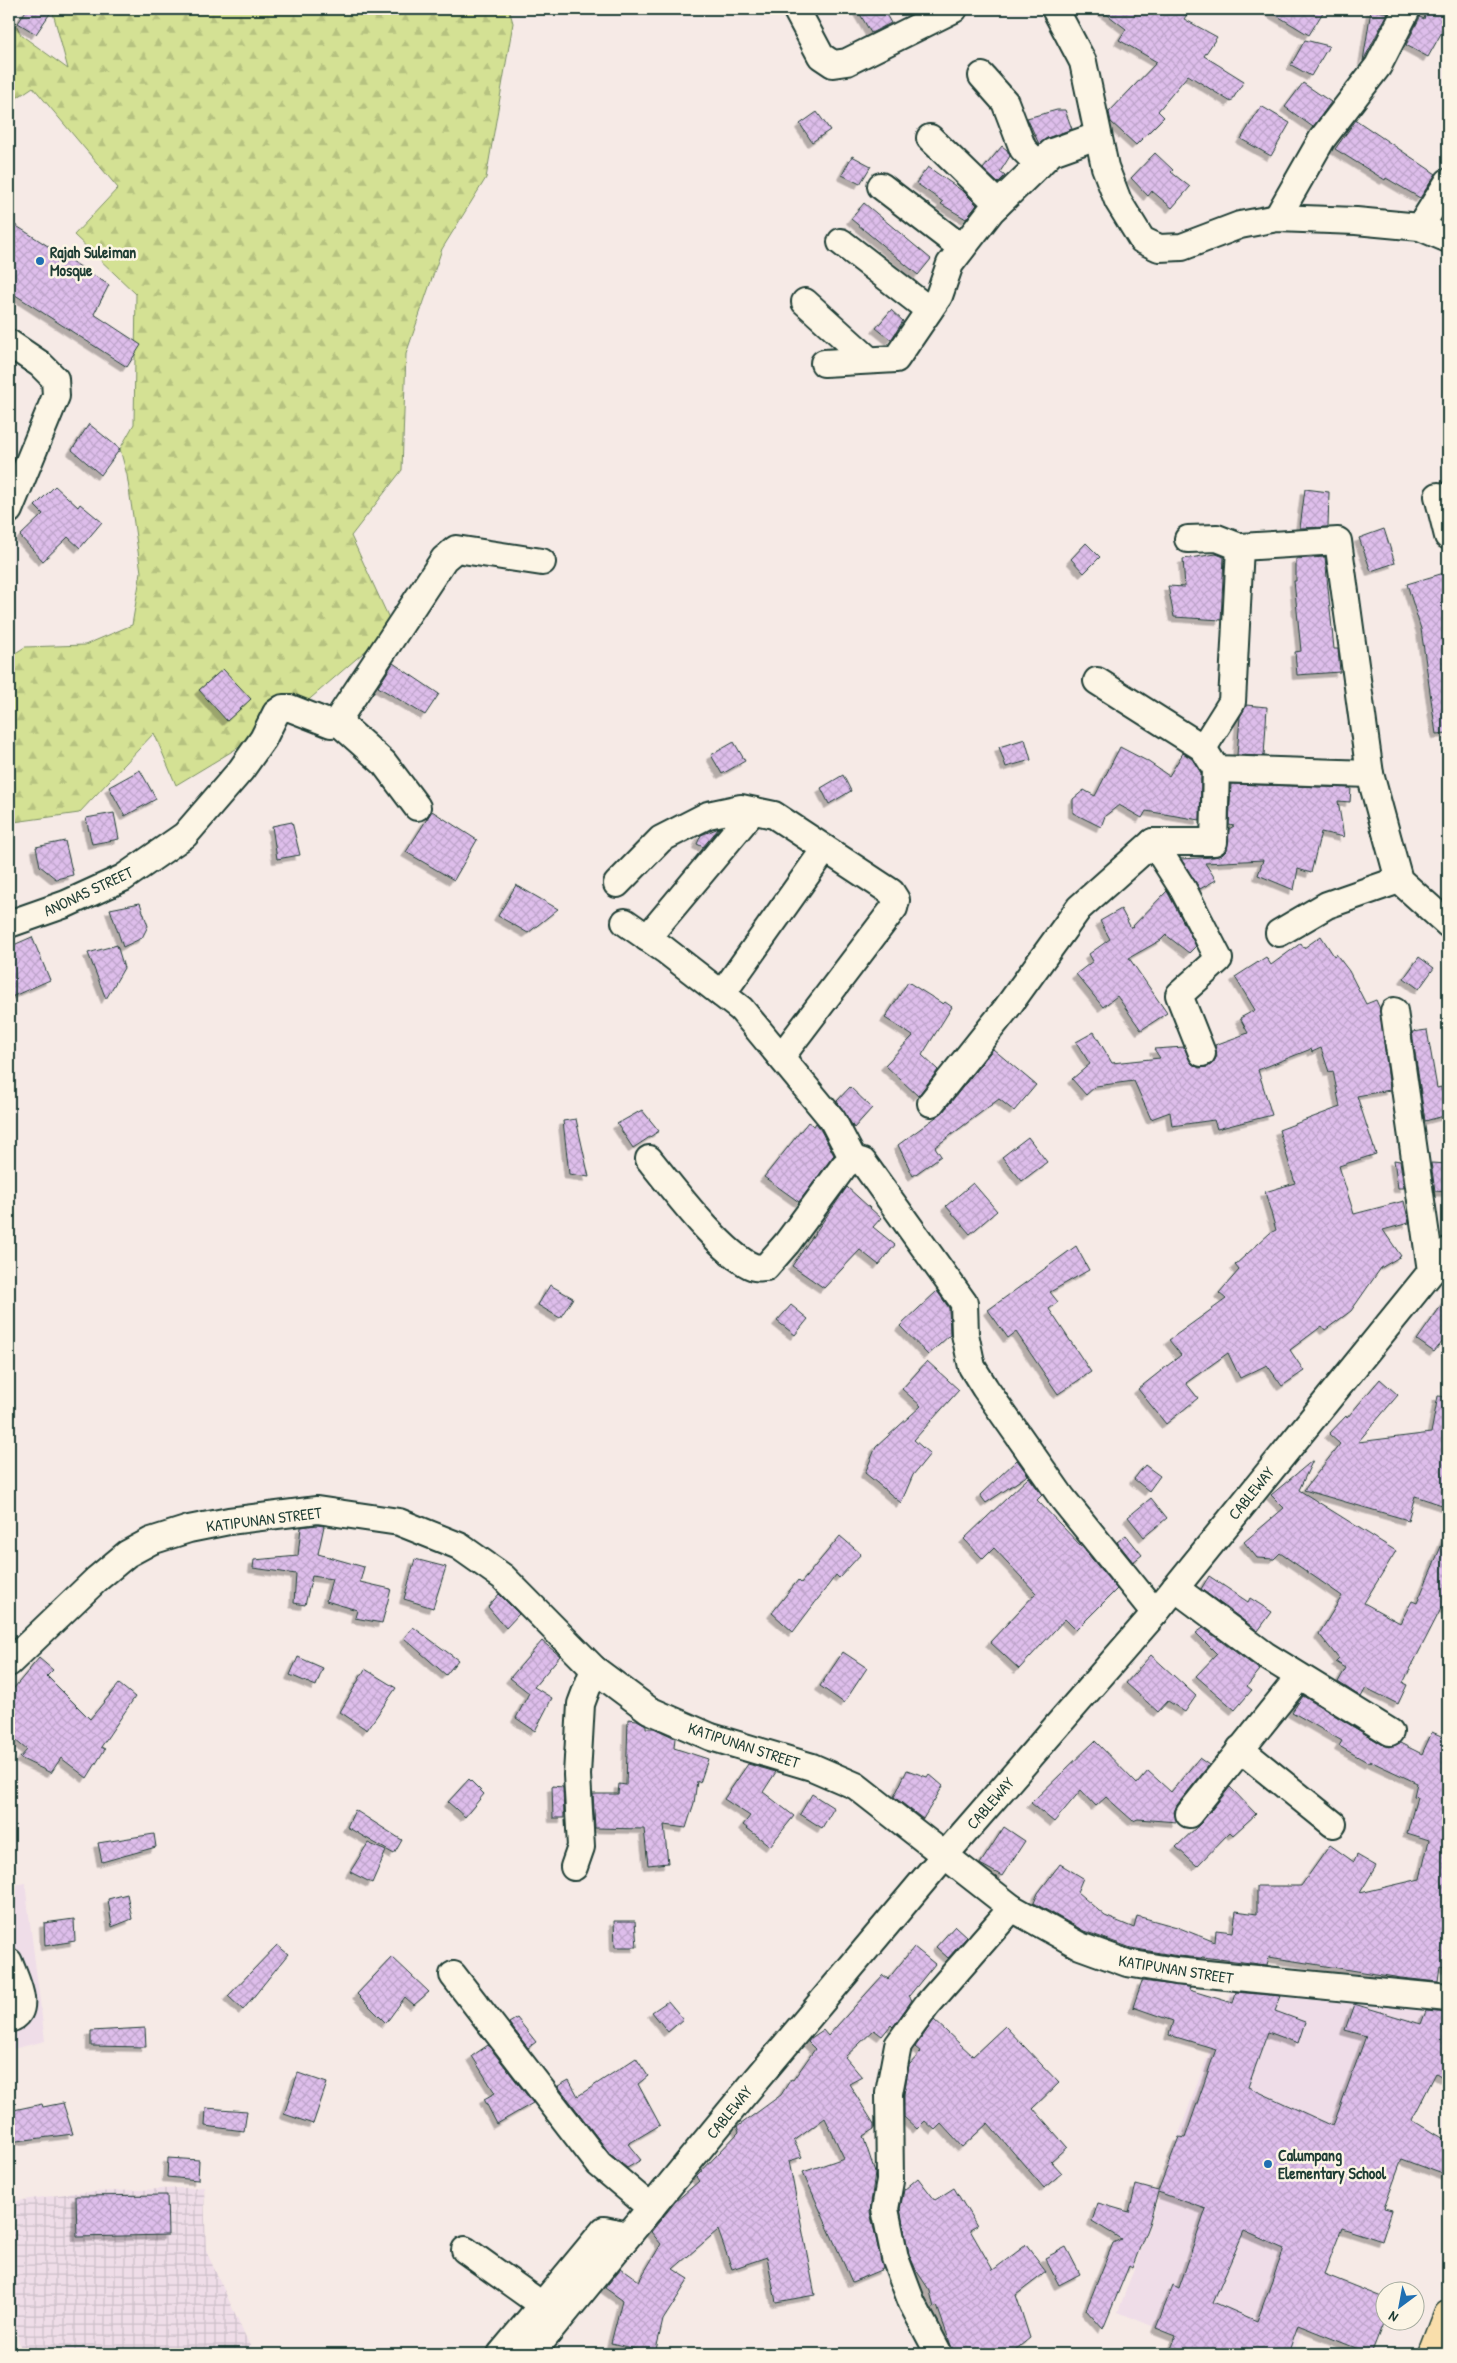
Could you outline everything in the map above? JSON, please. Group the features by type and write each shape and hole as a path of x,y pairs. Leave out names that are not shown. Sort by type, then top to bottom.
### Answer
{"main road":[{"path":"1433,2354 1448,2315"}],"street":[{"path":"796,9 821,56 833,64 847,62 954,9"},
{"path":"1277,218 1322,139 1378,66 1407,9"},
{"path":"1057,10 1082,62 1105,167 1118,201 1142,240 1159,248 1182,248 1240,224 1277,218 1420,227 1448,239"},
{"path":"982,76 1006,102 1023,149 1039,165"},
{"path":"824,363 896,359 939,296 950,264 998,204 1052,152 1097,136"},
{"path":"930,138 998,204"},
{"path":"1420,227 1448,182"},
{"path":"881,186 962,248"},
{"path":"841,242 929,310"},
{"path":"805,302 869,360"},
{"path":"9,343 40,364 55,378 56,396 9,510"},
{"path":"1438,496 1448,536"},
{"path":"1188,539 1217,538 1240,547 1338,541 1370,774 1399,880 1448,924"},
{"path":"931,1103 1006,1009 1080,908 1153,842 1214,842 1210,759 1232,702 1240,547"},
{"path":"417,807 384,763 337,721 444,559 456,549 542,562"},
{"path":"1097,681 1210,759 1370,774"},
{"name":"ANONAS STREET","path":"9,924 66,904 123,878 185,835 241,770 263,740 276,712 283,708 290,708 323,722 331,724 337,721"},
{"path":"616,884 661,840 708,815 741,808 774,815 891,892 896,900 894,908 781,1057"},
{"path":"647,938 752,811"},
{"path":"1153,842 1182,889 1219,959 1179,995 1202,1054"},
{"path":"722,994 825,849"},
{"path":"1279,934 1326,904 1399,880"},
{"path":"625,922 741,1009 832,1118 853,1159 863,1162 964,1303 964,1334 972,1367 985,1388 1063,1499 1155,1612"},
{"path":"1394,1012 1431,1271"},
{"path":"649,1159 684,1204 740,1258 755,1267 766,1267 772,1263 844,1166 853,1159"},
{"name":"CABLEWAY","path":"532,2354 628,2235 944,1856 1175,1588 1448,1251"},
{"name":"KATIPUNAN STREET","path":"9,1663 97,1579 127,1554 150,1541 189,1529 221,1522 317,1510 399,1522 459,1546 503,1576 594,1669 649,1710 711,1738 812,1767 856,1786 1012,1908 1080,1946 1127,1963 1224,1977 1387,1990 1448,1998"},
{"path":"1175,1588 1265,1655 1390,1732"},
{"path":"574,1867 581,1847 577,1775 581,1704 594,1669"},
{"path":"1189,1814 1299,1677"},
{"path":"1240,1749 1333,1824"},
{"path":"939,2354 912,2303 895,2258 885,2209 890,2181 889,2093 898,2045 927,2005 1012,1908"},
{"path":"9,1962 23,2001 20,2011 13,2018 9,2019"},
{"path":"453,1975 599,2164 651,2208"},
{"path":"501,2354 604,2230 628,2235"},
{"path":"465,2250 542,2304"}],"shaded area":[{"path":"25,1883 45,2041 9,2050 9,1886"},
{"name":"Calumpang Elementary School","path":"1235,1981 1429,2002 1293,2354 1220,2354 1118,2312 1149,2227 1160,2193 1158,2191"},
{"path":"204,2187 206,2251 251,2348 256,2354 22,2354 9,2302 9,2202 73,2193"}],"green space":[{"path":"9,9 21,35 68,69 52,9 509,9 513,23 486,178 442,249 406,354 402,470 351,536 393,627 289,717 176,785 154,733 79,813 14,822 9,819 9,657 25,647 85,645 132,625 141,572 127,475 120,449 134,424 136,294 74,235 118,188 33,87 9,103"}],"building":[{"path":"27,9 53,9 36,34 18,23"},
{"path":"857,9 883,9 891,23 871,33"},
{"path":"1100,9 1191,9 1184,19 1217,37 1204,56 1244,81 1231,102 1188,75 1158,111 1164,117 1136,145 1111,122 1109,112 1157,62 1119,40 1126,29"},
{"path":"1266,9 1325,9 1309,35"},
{"path":"1427,9 1448,9 1448,21 1428,57 1406,45 1420,17 1424,19"},
{"path":"1371,10 1388,13 1363,61"},
{"path":"1305,40 1329,46 1311,76 1291,65"},
{"path":"1303,83 1331,102 1313,127 1285,107"},
{"path":"1261,106 1290,123 1271,156 1241,139"},
{"path":"1057,110 1065,110 1072,129 1047,138 1039,144 1027,118"},
{"path":"817,112 830,130 812,142 800,124"},
{"path":"1356,120 1436,174 1420,198 1386,178 1385,180 1335,149"},
{"path":"1002,146 1010,156 1000,172 1005,176 998,183 983,169"},
{"path":"1155,153 1173,170 1171,172 1190,187 1172,208 1152,191 1148,196 1131,178"},
{"path":"852,156 871,166 860,184 842,175"},
{"path":"928,167 964,192 977,205 966,219 941,204 943,202 916,183"},
{"path":"864,203 931,259 918,275 851,219"},
{"name":"Rajah Suleiman Mosque","path":"15,225 109,285 94,314 141,345 127,367 9,291 9,237"},
{"path":"891,310 903,321 891,340 876,328"},
{"path":"89,424 120,449 101,475 72,450"},
{"path":"55,486 78,507 80,504 102,522 80,548 68,537 43,561 20,536 43,514 35,506"},
{"path":"1305,489 1329,492 1328,527 1300,528"},
{"path":"1384,529 1395,563 1371,571 1359,538"},
{"path":"1086,543 1100,557 1084,573 1071,559"},
{"path":"1216,554 1224,557 1221,620 1174,617 1168,586 1185,587 1183,559"},
{"path":"1325,557 1334,649 1338,649 1340,672 1297,675 1295,652 1301,651 1294,581 1296,581 1296,559"},
{"path":"1444,573 1448,587 1448,733 1436,734 1421,629 1407,584"},
{"path":"393,663 439,694 425,715 378,687"},
{"path":"223,669 251,699 227,721 199,690"},
{"path":"1246,705 1267,707 1264,756 1237,755 1240,717"},
{"path":"1025,739 1031,760 1006,767 999,747"},
{"path":"734,742 745,761 722,774 711,755"},
{"path":"1120,747 1147,761 1169,776 1183,753 1192,759 1201,773 1200,820 1146,811 1142,818 1119,805 1105,816 1101,827 1073,813 1073,799 1084,790 1095,796"},
{"path":"140,770 156,799 125,816 109,787"},
{"path":"843,775 851,791 829,804 821,788"},
{"path":"1231,784 1351,788 1350,802 1338,801 1344,837 1321,832 1311,873 1298,869 1294,890 1258,875 1263,860 1205,863 1216,880 1200,889 1181,859 1214,857 1222,855 1227,850 1229,829 1234,826 1229,825"},
{"path":"432,811 477,840 454,880 406,852"},
{"path":"114,813 119,839 92,844 86,818"},
{"path":"292,822 300,855 277,859 272,826"},
{"path":"719,828 703,847 697,844 701,835"},
{"path":"65,841 73,875 56,879 40,866 36,847"},
{"path":"516,885 558,909 528,933 498,916"},
{"path":"1167,891 1196,946 1189,953 1166,935 1161,940 1129,958 1167,1013 1141,1030 1117,996 1103,1007 1076,974 1093,961 1089,954 1110,939 1100,921 1121,909 1131,928"},
{"path":"140,903 148,926 142,938 123,947 110,909"},
{"path":"1321,936 1334,956 1336,954 1349,971 1366,1004 1376,1000 1380,1009 1390,1090 1357,1096 1376,1154 1339,1166 1354,1214 1404,1201 1409,1223 1383,1230 1401,1256 1381,1268 1351,1311 1325,1330 1322,1326 1290,1350 1304,1371 1282,1386 1267,1365 1240,1378 1228,1353 1186,1383 1198,1398 1166,1424 1138,1389 1181,1355 1169,1340 1226,1299 1219,1293 1239,1270 1235,1265 1270,1233 1276,1230 1265,1192 1295,1183 1279,1130 1340,1107 1333,1071 1329,1072 1321,1048 1312,1052 1311,1049 1258,1070 1272,1115 1217,1129 1214,1120 1172,1126 1170,1112 1151,1119 1134,1081 1096,1086 1086,1095 1072,1079 1090,1064 1076,1042 1094,1032 1112,1063 1160,1058 1154,1049 1184,1047 1192,1064 1199,1068 1208,1067 1217,1056 1215,1045 1248,1033 1240,1018 1255,1010 1235,977 1266,957 1271,965 1301,943 1304,948"},
{"path":"32,937 50,980 9,998 9,947"},
{"path":"117,945 124,968 106,999 88,953"},
{"path":"1419,957 1434,968 1419,989 1404,978"},
{"path":"908,982 943,1004 945,1002 952,1007 922,1055 938,1070 918,1096 885,1065 913,1036 885,1018"},
{"path":"1427,1030 1437,1088 1441,1087 1448,1115 1425,1121 1412,1032"},
{"path":"993,1049 1036,1085 1014,1111 999,1099 935,1147 941,1156 913,1176 898,1145 943,1112"},
{"path":"850,1087 872,1108 854,1128 837,1101"},
{"path":"642,1110 659,1131 633,1148 617,1124"},
{"path":"576,1119 589,1177 569,1174 563,1121"},
{"path":"808,1122 814,1126 816,1123 834,1155 799,1202 764,1177"},
{"path":"1028,1137 1047,1162 1022,1181 1002,1157"},
{"path":"1394,1160 1400,1161 1404,1188 1398,1188"},
{"path":"1431,1163 1448,1164 1448,1192 1435,1191"},
{"path":"973,1183 997,1211 970,1234 946,1206"},
{"path":"847,1187 881,1218 873,1227 895,1245 879,1265 860,1250 824,1288 792,1266"},
{"path":"1076,1246 1089,1270 1050,1292 1058,1302 1049,1309 1091,1372 1058,1394 1016,1332 1008,1338 988,1310"},
{"path":"550,1285 573,1298 560,1318 538,1305"},
{"path":"937,1291 949,1308 950,1335 928,1355 900,1326"},
{"path":"1448,1296 1448,1335 1434,1352 1417,1340"},
{"path":"791,1305 808,1319 795,1335 777,1321"},
{"path":"927,1361 959,1390 914,1440 930,1454 913,1475 901,1503 865,1473 876,1447 921,1406 902,1389"},
{"path":"1380,1379 1398,1395 1358,1442 1431,1433 1438,1396 1448,1397 1448,1507 1415,1496 1408,1520 1304,1490 1340,1444 1329,1434 1346,1416 1347,1418"},
{"path":"1017,1460 1028,1475 986,1503 980,1495"},
{"path":"1313,1460 1299,1490 1396,1551 1364,1603 1400,1623 1412,1601 1417,1603 1448,1530 1448,1610 1442,1607 1403,1683 1407,1685 1398,1704 1366,1688 1361,1697 1338,1682 1346,1668 1336,1662 1339,1659 1319,1634 1342,1596 1280,1553 1274,1559 1257,1558 1244,1542 1284,1508 1271,1495"},
{"path":"1145,1465 1160,1476 1149,1491 1134,1479"},
{"path":"1029,1477 1042,1495 1037,1500 1083,1548 1117,1589 1076,1630 1065,1619 1019,1669 990,1642 1036,1593 994,1548 983,1559 964,1539"},
{"path":"1151,1498 1167,1518 1144,1537 1128,1517"},
{"path":"324,1526 318,1554 364,1567 360,1582 391,1589 382,1623 355,1618 357,1610 326,1601 332,1579 312,1576 305,1605 294,1603 296,1574 253,1568 254,1560 298,1556 301,1527"},
{"path":"1126,1535 1142,1555 1133,1562 1117,1542"},
{"path":"840,1536 861,1554 839,1578 836,1575 793,1632 772,1613 798,1580 801,1583"},
{"path":"415,1559 446,1567 433,1608 404,1599"},
{"path":"1209,1576 1248,1602 1250,1598 1272,1612 1258,1631 1201,1589"},
{"path":"499,1594 519,1614 506,1628 488,1607"},
{"path":"413,1627 458,1660 446,1675 404,1638"},
{"path":"1203,1628 1260,1670 1247,1686 1252,1690 1235,1710 1196,1676 1217,1654 1196,1633"},
{"path":"542,1641 560,1656 534,1687 552,1698 535,1731 516,1718 529,1693 510,1678"},
{"path":"843,1652 867,1668 844,1703 820,1686"},
{"path":"1151,1655 1196,1696 1185,1712 1168,1701 1158,1712 1126,1683"},
{"path":"298,1657 323,1668 316,1686 290,1675"},
{"path":"39,1658 53,1670 47,1676 90,1719 119,1684 135,1697 101,1747 105,1749 87,1778 61,1758 51,1773 20,1758 27,1750 9,1735 9,1694"},
{"path":"365,1669 396,1688 367,1730 340,1712"},
{"path":"1303,1696 1383,1745 1390,1747 1400,1743 1422,1754 1432,1732 1448,1739 1448,1969 1440,1967 1438,1982 1269,1957 1267,1965 1178,1956 1131,1948 1084,1931 1034,1903 1038,1893 1060,1864 1083,1878 1077,1892 1105,1916 1134,1928 1137,1916 1177,1927 1215,1942 1216,1930 1233,1932 1236,1911 1257,1914 1257,1886 1301,1886 1330,1845 1354,1862 1357,1855 1376,1866 1360,1893 1420,1879 1429,1840 1407,1833 1417,1797 1414,1796 1417,1783 1370,1761 1369,1763 1339,1746 1342,1741 1292,1712"},
{"path":"628,1719 637,1720 646,1725 646,1728 654,1728 675,1738 674,1748 708,1759 700,1783 697,1781 694,1803 686,1828 664,1825 668,1863 648,1865 644,1829 595,1828 593,1794 618,1794 619,1784 626,1785"},
{"path":"1095,1741 1137,1784 1148,1771 1171,1792 1199,1758 1209,1765 1177,1805 1174,1812 1177,1822 1138,1819 1133,1821 1106,1797 1096,1806 1081,1790 1054,1822 1031,1803"},
{"path":"748,1764 776,1772 763,1792 794,1816 770,1846 743,1825 750,1816 724,1799"},
{"path":"907,1770 927,1777 929,1774 943,1786 923,1819 894,1797"},
{"path":"469,1779 484,1794 465,1817 448,1802"},
{"path":"552,1786 563,1787 564,1818 553,1818"},
{"path":"1230,1787 1256,1814 1233,1835 1230,1832 1197,1866 1176,1847 1201,1823"},
{"path":"812,1794 834,1808 822,1828 800,1814"},
{"path":"355,1810 402,1840 394,1854 347,1827"},
{"path":"1004,1827 1025,1841 1002,1876 980,1864"},
{"path":"154,1834 156,1847 102,1862 98,1843"},
{"path":"368,1843 386,1851 372,1883 350,1872"},
{"path":"127,1894 132,1919 112,1927 108,1899"},
{"path":"74,1919 75,1941 45,1946 44,1923"},
{"path":"614,1921 635,1921 637,1947 615,1947"},
{"path":"955,1926 967,1937 948,1958 936,1947"},
{"path":"277,1945 288,1954 243,2010 228,1996"},
{"path":"914,1947 935,1964 909,1996 912,2000 893,2027 891,2025 882,2036 874,2030 845,2057 862,2077 849,2084 874,2124 874,2129 863,2136 875,2172 870,2212 883,2269 852,2282 803,2172 844,2158 825,2118 794,2141 802,2157 789,2161 815,2295 776,2302 767,2257 732,2269 718,2230 673,2269 689,2279 663,2320 655,2354 611,2343 622,2300 605,2288 621,2268 639,2281 661,2244 651,2232 675,2202 699,2181 696,2177 739,2132 737,2127 781,2095 815,2049 808,2042 811,2038 823,2030 828,2036 883,1975 888,1979"},
{"path":"392,1957 429,1992 414,2005 405,1997 386,2023 357,1994"},
{"name":"Calumpang Elementary School","path":"1142,1981 1190,1987 1189,1990 1233,2003 1236,1992 1281,1996 1275,2011 1305,2022 1298,2043 1268,2032 1248,2087 1333,2126 1366,2036 1345,2030 1354,2004 1421,2024 1426,2011 1448,2013 1448,2058 1444,2078 1436,2073 1412,2120 1448,2142 1448,2176 1402,2159 1384,2208 1392,2210 1382,2241 1342,2228 1324,2274 1374,2294 1374,2330 1380,2330 1371,2354 1298,2325 1288,2354 1169,2354 1176,2336 1156,2328 1173,2285 1179,2288 1206,2209 1158,2192 1149,2224 1132,2268 1129,2266 1103,2329 1086,2310 1113,2243 1121,2239 1092,2221 1098,2203 1129,2212 1136,2185 1158,2191 1179,2137 1185,2138 1216,2049 1169,2035 1173,2021 1133,2007","holes":["1244,2231 1284,2249 1257,2321 1213,2302"]},
{"path":"668,2001 683,2019 668,2032 652,2012"},
{"path":"517,2018 536,2042 528,2048 509,2023"},
{"path":"934,2020 973,2056 1005,2026 1059,2083 1033,2108 1067,2147 1051,2161 1062,2173 1044,2188 988,2123 962,2147 941,2124 935,2130 925,2121 917,2129 904,2117 904,2094 909,2065 921,2052 915,2047"},
{"path":"145,2028 146,2047 91,2046 91,2031"},
{"path":"488,2045 533,2103 497,2124 484,2099 495,2093 472,2056"},
{"path":"636,2058 648,2076 638,2084 660,2125 628,2144 641,2160 627,2168 610,2154 558,2086 569,2080 578,2096"},
{"path":"298,2073 327,2083 313,2124 284,2114"},
{"path":"63,2103 73,2134 9,2142 9,2111 42,2104 43,2107"},
{"path":"206,2108 247,2111 244,2131 205,2126"},
{"path":"168,2158 199,2160 198,2180 167,2177"},
{"path":"918,2178 935,2200 954,2188 977,2226 970,2230 993,2270 1026,2245 1046,2272 1016,2295 1030,2338 1010,2354 954,2354 937,2306 934,2308 930,2291 916,2270 909,2254 900,2209 904,2190"},
{"path":"167,2195 168,2235 77,2237 76,2196"},
{"path":"1066,2247 1080,2274 1059,2285 1045,2258"}],"place":[{"name":"Rajah Suleiman Mosque","path":"40,261"},
{"name":"Calumpang Elementary School","path":"1268,2164"}]}
